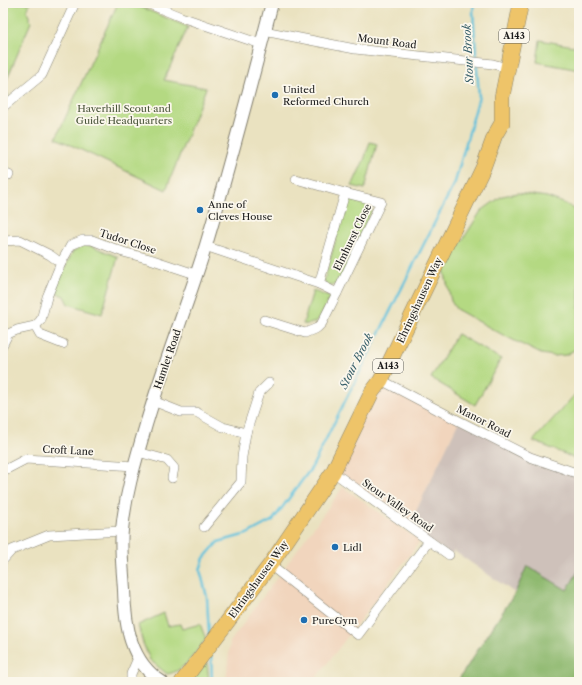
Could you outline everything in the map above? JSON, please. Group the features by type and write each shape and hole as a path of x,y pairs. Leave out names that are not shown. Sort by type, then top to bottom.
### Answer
{"main road":[{"name":"Ehringshausen Way","path":"182,682 270,565 333,472 372,392 381,380 483,168 495,134 502,123 502,97 521,3"}],"street":[{"path":"3,107 42,75 75,3"},
{"path":"146,3 181,17 261,44"},
{"name":"Hamlet Road","path":"162,682 147,670 138,658 128,632 124,597 122,531 126,499 153,401 205,246 245,110 272,3"},
{"name":"Mount Road","path":"264,31 355,49 489,64 507,68"},
{"name":"Elmhurst Close","path":"264,320 305,333 317,328 322,323 381,202 296,179"},
{"name":"Elmhurst Close","path":"319,284 345,193"},
{"path":"3,241 20,240 50,255 61,263"},
{"name":"Tudor Close","path":"35,326 41,320 47,297 61,263 71,245 83,240 92,240 123,252 195,274"},
{"path":"205,246 319,284 337,293"},
{"path":"3,344 8,334 35,326 40,335 63,344"},
{"name":"Manor Road","path":"381,380 530,457 579,474"},
{"path":"204,527 240,482 246,433 258,393 269,383"},
{"path":"153,401 181,412 196,412 223,427 246,433"},
{"path":"138,452 167,460 174,468 172,478"},
{"name":"Croft Lane","path":"3,471 26,459 134,466"},
{"name":"Stour Valley Road","path":"333,472 449,555"},
{"path":"3,560 12,550 49,535 122,531"},
{"path":"270,565 358,635 429,540"},
{"path":"131,682 131,674 138,658"}],"shaded area":[{"path":"381,380 459,421 409,526 333,472"},
{"path":"459,421 579,476 579,570 567,590 527,566 515,593 454,551 449,555 409,526"},
{"path":"343,487 420,541 313,682 226,682 230,642"}],"green space":[{"path":"3,3 30,3 27,11 31,22 4,86 9,97 3,103"},
{"name":"Haverhill Scout and Guide Headquarters","path":"118,3 131,3 188,27 164,80 206,88 166,190 56,138"},
{"path":"540,40 579,47 579,70 537,62"},
{"path":"370,142 377,144 365,189 352,186 364,160"},
{"path":"518,193 547,197 566,204 579,212 579,347 566,355 554,356 541,354 456,309 451,301 444,269 481,211 502,196"},
{"path":"356,199 366,201 370,204 372,210 339,282 335,285 327,285 324,281 346,203"},
{"path":"84,245 92,246 118,257 102,314 68,304 64,296 53,292 73,251"},
{"path":"313,291 330,297 318,320 314,323 303,324"},
{"path":"457,334 501,359 475,405 431,378"},
{"path":"579,390 579,460 533,441"},
{"path":"527,566 567,590 579,570 579,682 457,682 515,593"},
{"path":"164,613 168,626 180,624 182,629 200,624 206,639 184,665 167,674 150,660 138,625"},
{"path":"207,661 209,682 192,682"}],"waterway":[{"name":"Stour Brook","path":"209,636 207,597 200,570 204,558 218,542 247,534 273,520 312,467 455,182 479,97 473,11 474,3"},
{"name":"Stour Brook","path":"211,653 212,682"}],"place":[{"name":"United Reformed Church","path":"275,95"},
{"name":"Anne of Cleves House","path":"200,210"},
{"name":"Lidl","path":"335,547"},
{"name":"PureGym","path":"304,620"}]}
